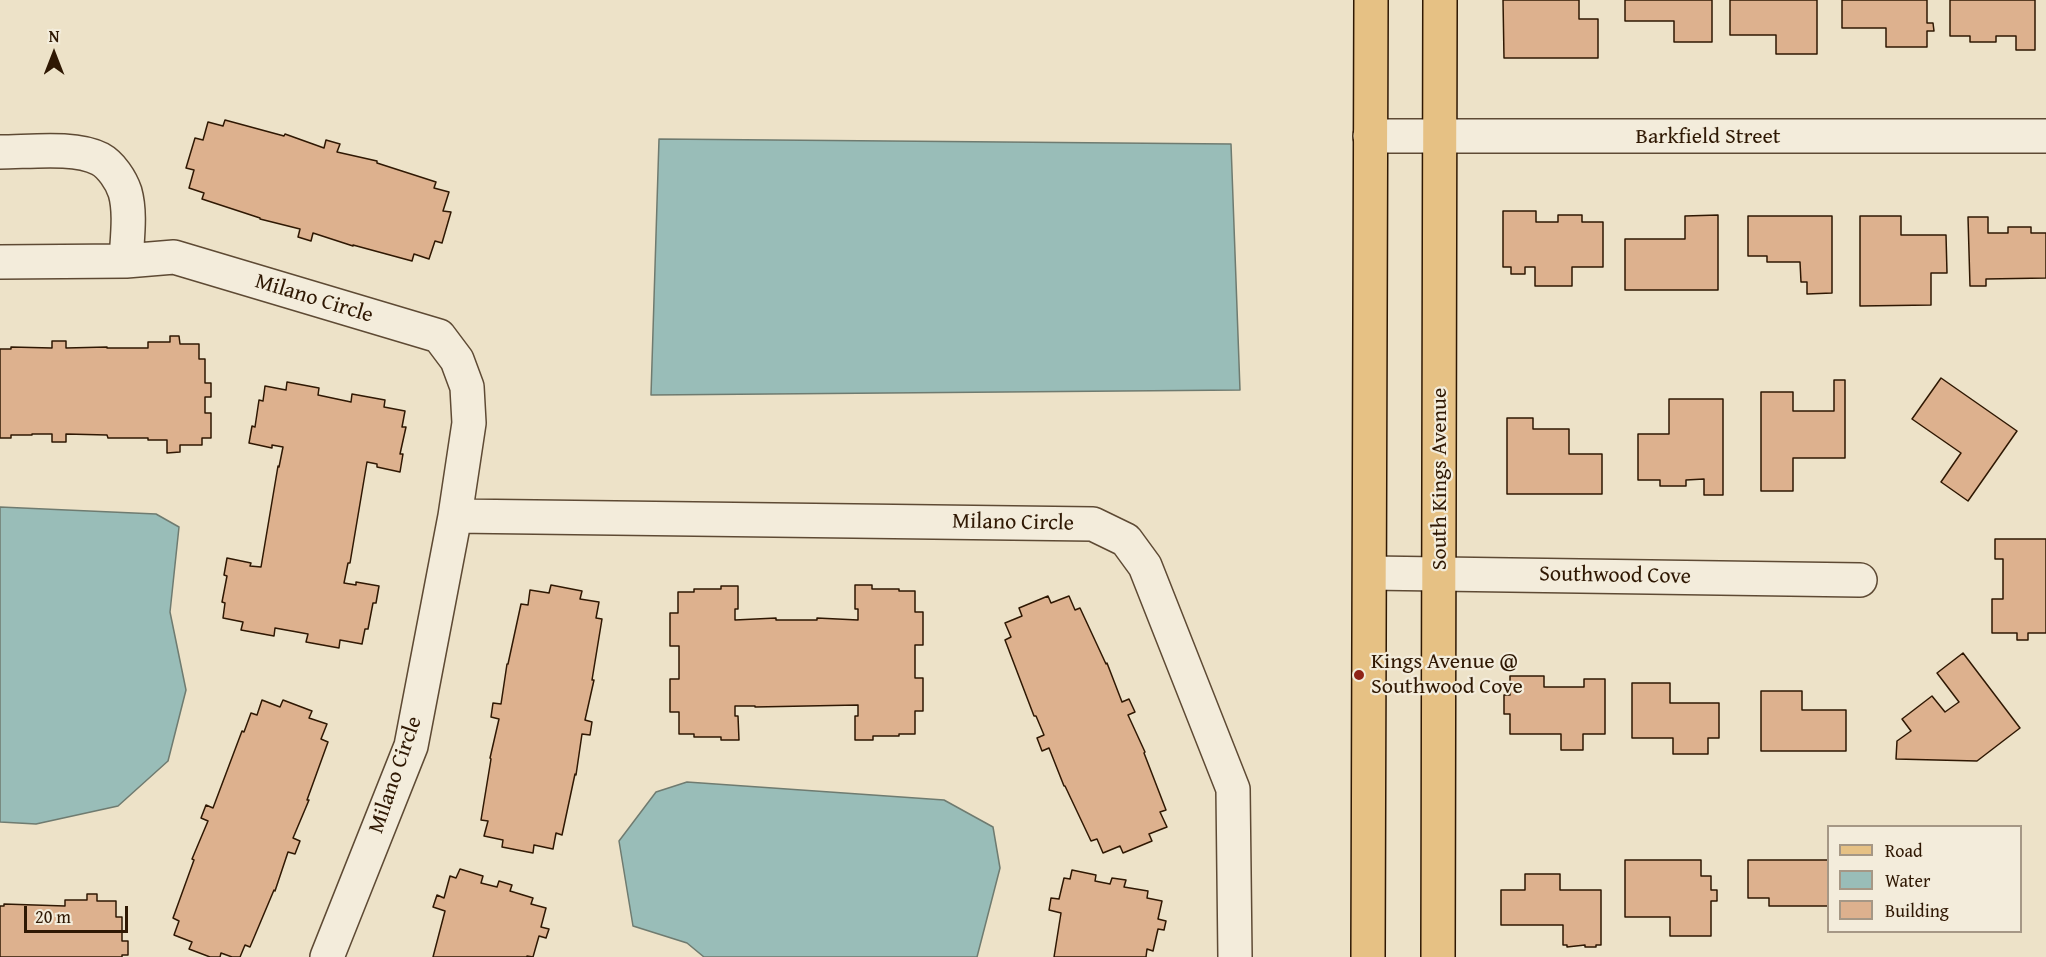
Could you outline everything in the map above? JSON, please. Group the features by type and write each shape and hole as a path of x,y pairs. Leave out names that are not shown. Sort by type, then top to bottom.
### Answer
{"main road":[{"path":"1368,957 1371,0"},
{"name":"South Kings Avenue","path":"1437,957 1440,0"}],"street":[{"name":"Barkfield Street","path":"1370,136 2046,136"},
{"path":"0,152 75,152 101,160 119,177 125,194 128,219 126,261"},
{"name":"Milano Circle","path":"0,262 126,261 174,257 439,336 458,360 467,387 469,423 455,516 411,746 327,957"},
{"name":"Milano Circle","path":"455,516 1093,524 1126,540 1145,566 1233,789 1235,957"},
{"name":"Southwood Cove","path":"1370,573 1860,580"}],"water":[{"path":"659,139 1231,144 1240,390 651,395"},
{"path":"0,507 156,514 179,527 170,612 186,690 168,761 118,806 36,824 0,822"},
{"path":"687,782 944,800 993,827 1000,868 977,957 704,957 687,943 633,926 619,841 656,792"}],"building":[{"path":"1503,0 1579,0 1579,19 1598,19 1598,58 1504,58"},
{"path":"1625,0 1712,0 1712,42 1674,42 1674,21 1625,21"},
{"path":"1730,0 1817,0 1817,54 1776,54 1776,35 1730,35"},
{"path":"1842,0 1927,0 1927,23 1933,23 1934,31 1927,31 1927,47 1886,47 1886,28 1842,28"},
{"path":"1950,0 2035,0 2035,50 2016,50 2016,36 1996,36 1996,42 1970,42 1970,36 1950,36"},
{"path":"225,120 284,136 285,134 324,148 326,140 340,144 337,152 377,161 377,163 436,182 434,188 449,192 443,211 451,212 442,243 435,241 429,259 414,254 412,261 313,233 311,241 298,237 300,229 260,219 202,199 204,193 189,188 194,170 186,168 195,138 203,140 208,122 223,126"},
{"path":"1503,211 1536,211 1536,222 1558,222 1558,215 1582,215 1582,222 1603,222 1603,267 1572,267 1572,286 1535,286 1535,267 1525,267 1525,274 1511,274 1511,267 1503,267"},
{"path":"1718,215 1718,290 1625,290 1625,239 1685,239 1685,216"},
{"path":"1748,216 1832,216 1832,293 1807,294 1807,282 1801,282 1800,262 1767,262 1767,256 1748,256"},
{"path":"1860,216 1901,216 1901,235 1946,235 1947,273 1931,273 1931,305 1860,306"},
{"path":"1968,217 1988,217 1988,233 2008,233 2008,227 2031,227 2031,233 2046,233 2046,278 1986,279 1986,286 1970,286"},
{"path":"170,336 179,336 180,344 199,344 199,359 205,359 205,383 211,383 211,397 205,397 205,413 211,413 211,438 202,438 202,445 180,445 180,452 167,453 167,440 148,440 148,438 108,438 107,435 66,434 66,442 52,442 52,434 32,434 0,438 0,349 52,348 52,341 66,341 66,348 148,348 148,342 170,342"},
{"path":"1941,378 2017,431 1968,501 1941,482 1961,453 1912,419"},
{"path":"1834,380 1845,380 1845,458 1793,458 1793,491 1761,491 1761,392 1793,392 1793,411 1834,411"},
{"path":"287,382 319,388 318,395 351,402 352,394 385,400 384,407 405,411 402,427 406,427 400,454 403,454 400,472 377,467 377,464 367,462 350,563 348,563 344,583 356,585 356,582 379,586 376,603 373,603 368,629 365,629 362,644 340,640 339,648 306,642 308,634 275,628 274,636 241,630 243,622 223,618 225,603 222,602 227,576 224,575 227,558 251,563 250,566 261,567 283,447 272,445 272,448 249,443 252,426 255,427 259,400 263,401 265,386 286,390"},
{"path":"1669,399 1723,399 1723,495 1704,495 1704,479 1686,480 1686,486 1660,486 1660,480 1638,480 1638,434 1669,434"},
{"path":"1507,418 1533,418 1533,429 1569,429 1569,454 1602,454 1602,494 1507,494"},
{"path":"1995,539 2046,539 2046,633 2028,633 2028,640 2017,640 2017,633 1992,633 1992,599 2003,599 2003,559 1995,559"},
{"path":"551,585 582,591 580,599 599,602 596,618 602,619 592,680 594,680 585,720 592,722 590,735 582,734 576,775 562,835 556,833 553,849 534,845 533,853 502,847 503,840 484,836 488,821 481,820 490,758 499,719 491,717 493,703 501,704 507,664 521,604 528,605 530,590 549,593"},
{"path":"855,585 872,585 872,589 915,591 915,612 923,612 923,645 915,645 915,678 923,678 923,711 915,711 915,734 873,736 873,740 855,740 855,716 858,716 858,705 735,706 735,716 738,716 739,740 679,734 679,712 670,712 670,679 679,679 679,646 670,646 670,613 678,613 678,592 738,586 738,609 735,609 735,620 776,618 776,620 817,620 817,618 858,620 858,609 855,609"},
{"path":"1048,596 1051,603 1069,596 1075,610 1080,608 1107,663 1122,702 1129,699 1135,712 1128,715 1145,752 1166,810 1160,812 1167,827 1149,834 1152,841 1123,853 1120,846 1103,853 1097,839 1091,841 1064,786 1049,748 1042,751 1037,738 1044,735 1034,716 1005,640 1011,637 1005,623 1022,616 1019,608"},
{"path":"1963,653 2020,728 1977,761 1896,759 1897,741 1911,731 1902,719 1932,696 1945,712 1959,702 1937,673"},
{"path":"1510,676 1544,676 1544,687 1584,687 1584,679 1605,679 1605,734 1583,734 1583,750 1561,750 1561,734 1510,734 1510,714 1504,714 1504,695 1510,695"},
{"path":"1632,683 1670,683 1670,703 1719,703 1719,738 1708,738 1708,754 1673,754 1673,738 1632,738"},
{"path":"1761,691 1802,691 1802,710 1846,710 1846,751 1761,751"},
{"path":"262,700 280,707 283,700 312,711 309,718 327,724 321,739 328,742 307,800 309,800 293,838 300,841 295,854 288,852 275,891 250,947 245,945 240,957 221,953 220,957 210,957 189,949 192,942 174,935 179,921 173,918 194,860 192,859 208,821 201,818 206,805 213,808 242,731 244,732 251,713 257,715"},
{"path":"1625,860 1701,860 1701,876 1711,876 1711,890 1717,890 1717,901 1711,901 1711,936 1670,936 1670,917 1625,917"},
{"path":"1748,860 1827,860 1827,906 1769,906 1769,898 1748,898"},
{"path":"460,869 483,876 481,883 497,887 499,881 512,885 510,891 533,898 531,904 546,908 541,927 549,929 546,938 539,936 533,957 433,957 445,911 433,907 437,895 444,898 450,876 456,878"},
{"path":"1072,870 1096,875 1095,881 1110,884 1112,878 1126,880 1124,887 1148,891 1147,898 1162,901 1158,919 1166,921 1164,930 1158,929 1153,951 1147,949 1146,957 1054,957 1061,913 1049,910 1051,898 1059,899 1064,878 1070,879"},
{"path":"1525,874 1560,874 1560,890 1601,890 1601,945 1567,947 1563,945 1563,925 1501,925 1501,890 1525,890"},
{"path":"87,894 97,894 97,901 116,901 116,917 122,917 122,941 128,941 128,955 122,955 122,957 0,957 0,906 4,904 65,906 65,900 87,900"}],"place":[{"name":"Kings Avenue @ Southwood Cove","path":"1359,675"}]}
